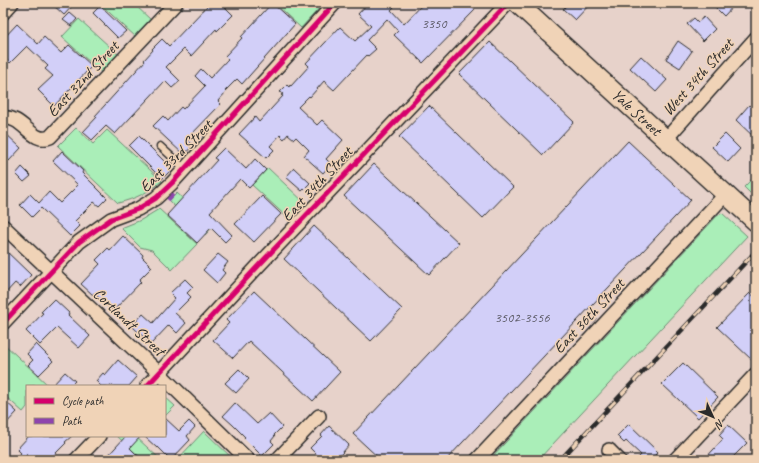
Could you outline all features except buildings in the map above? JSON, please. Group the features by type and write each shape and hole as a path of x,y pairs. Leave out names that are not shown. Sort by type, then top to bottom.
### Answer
{"main road":[{"name":"Yale Street","path":"517,3 756,222"}],"street":[{"path":"3,13 12,3"},
{"name":"East 32nd Street","path":"3,118 16,120 40,138 50,137 176,3"},
{"name":"East 33rd Street","path":"3,324 79,242 111,219 138,209 156,198 185,169 336,3"},
{"name":"East 34th Street","path":"148,385 374,142 508,3"},
{"name":"West 34th Street","path":"666,139 756,38"},
{"name":"East 36th Street","path":"477,460 726,195"},
{"name":"Cortlandt Street","path":"3,226 159,373 248,460"},
{"path":"675,460 756,374"},
{"path":"277,460 319,416"},
{"path":"76,460 98,437"},
{"path":"609,450 619,460"}],"lane":[{"path":"160,146 185,169"}],"green space":[{"path":"99,3 133,3 152,21 137,38"},
{"path":"274,3 324,3 301,28"},
{"path":"79,19 120,56 103,74 62,37"},
{"path":"76,128 93,144 107,130 162,181 142,195 118,203 58,146"},
{"path":"268,168 306,204 290,220 252,185"},
{"path":"756,175 756,199 744,187"},
{"path":"177,193 213,226 205,235 169,201"},
{"path":"159,209 197,244 172,270 152,250 140,247 121,228 141,220"},
{"path":"722,213 747,236 538,460 489,460 717,216"},
{"path":"3,343 48,385 26,385 26,408 23,412 3,394"},
{"path":"166,398 175,406 166,415"},
{"path":"204,431 234,460 177,460"},
{"path":"118,437 136,437 161,460 143,460"}],"railway":[{"path":"560,460 756,251"}],"marked path":[{"path":"168,200 176,191"}],"cycle path":[{"path":"3,323 79,242 111,219 138,209 156,198 172,183 335,3"},
{"path":"148,385 260,264 508,3"}]}
